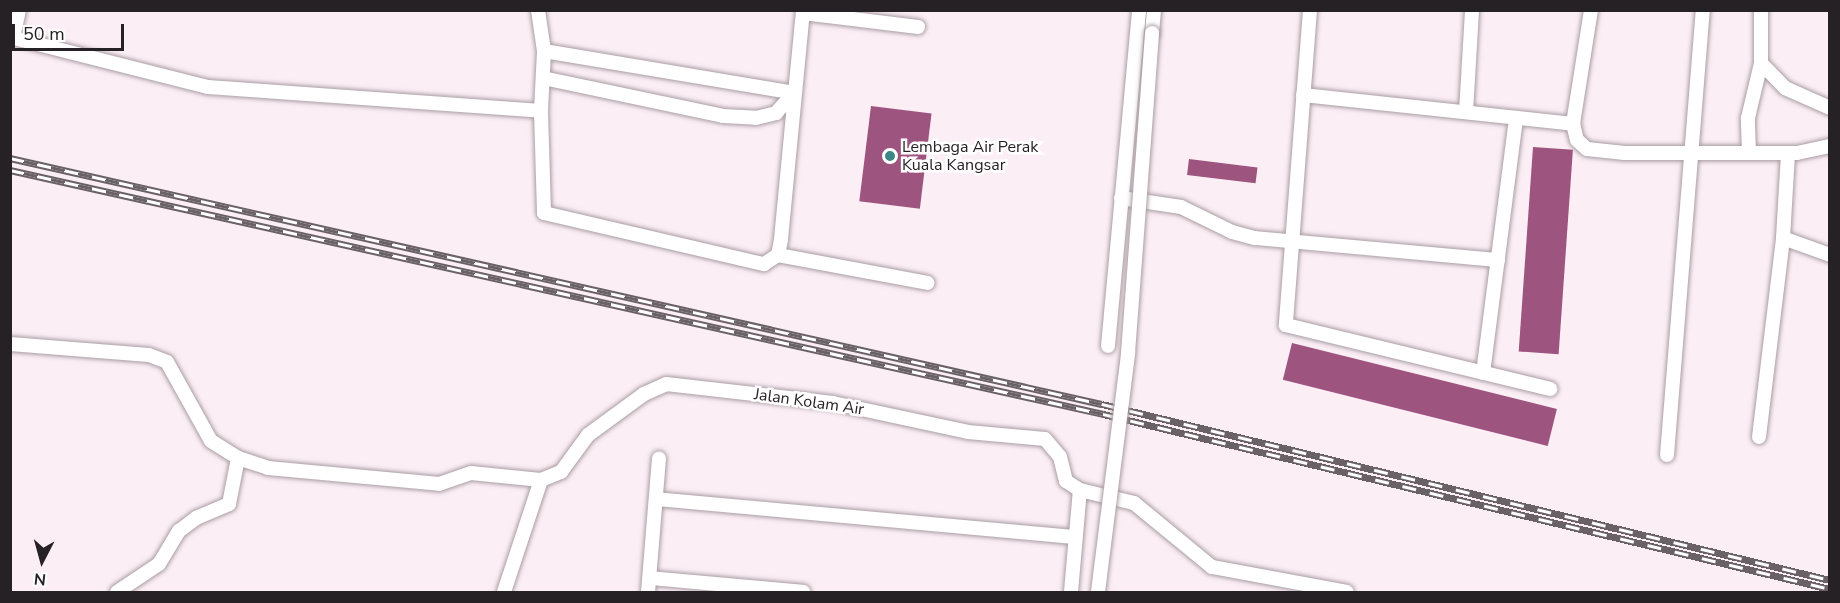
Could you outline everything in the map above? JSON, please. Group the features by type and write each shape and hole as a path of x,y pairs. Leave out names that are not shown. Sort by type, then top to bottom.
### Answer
{"street":[{"path":"19,10 12,37 208,87 541,111"},
{"path":"538,10 544,31"},
{"path":"545,10 541,111 544,213 764,264 778,255 927,283"},
{"path":"1108,346 1139,10"},
{"path":"1098,592 1128,353 1154,10"},
{"path":"1310,10 1290,240 1286,325 1550,389"},
{"path":"1466,112 1472,10"},
{"path":"1590,10 1573,124 1577,140 1587,149 1625,153 1691,151 1788,153 1814,152 1830,146"},
{"path":"1667,455 1703,10"},
{"path":"1749,153 1748,118 1761,63 1761,10"},
{"path":"778,255 803,12 918,27"},
{"path":"544,51 794,93"},
{"path":"1761,63 1785,88 1830,108"},
{"path":"543,78 723,116 756,118 776,113 794,93"},
{"path":"1303,95 1573,124"},
{"path":"1484,373 1516,118"},
{"path":"1759,437 1783,238 1788,153"},
{"path":"1121,198 1181,207 1232,232 1290,240 1498,260"},
{"path":"1783,238 1830,255"},
{"path":"10,344 149,355 167,362 211,441 238,458 268,468 439,484 471,473 541,480 504,592"},
{"name":"Jalan Kolam Air","path":"541,480 561,472 588,435 644,394 666,384 833,403 968,432 1032,435 1055,447 1066,481 1080,490"},
{"path":"117,592 159,564 179,531 196,518 229,504 238,458"},
{"path":"648,592 659,458"},
{"path":"1071,592 1080,490 1134,503 1212,567 1347,592"},
{"path":"656,499 1075,537"},
{"path":"650,578 803,592"}],"building":[{"path":"871,106 932,113 920,209 859,201"},
{"path":"1533,147 1573,150 1559,354 1519,352"},
{"path":"1189,159 1257,167 1256,183 1187,175"},
{"path":"1292,343 1557,409 1548,446 1283,380"}],"railway":[{"path":"10,158 1102,404 1830,580"},
{"path":"10,170 1103,414 1830,589"}],"place":[{"name":"Lembaga Air Perak Kuala Kangsar","path":"890,156"}]}
